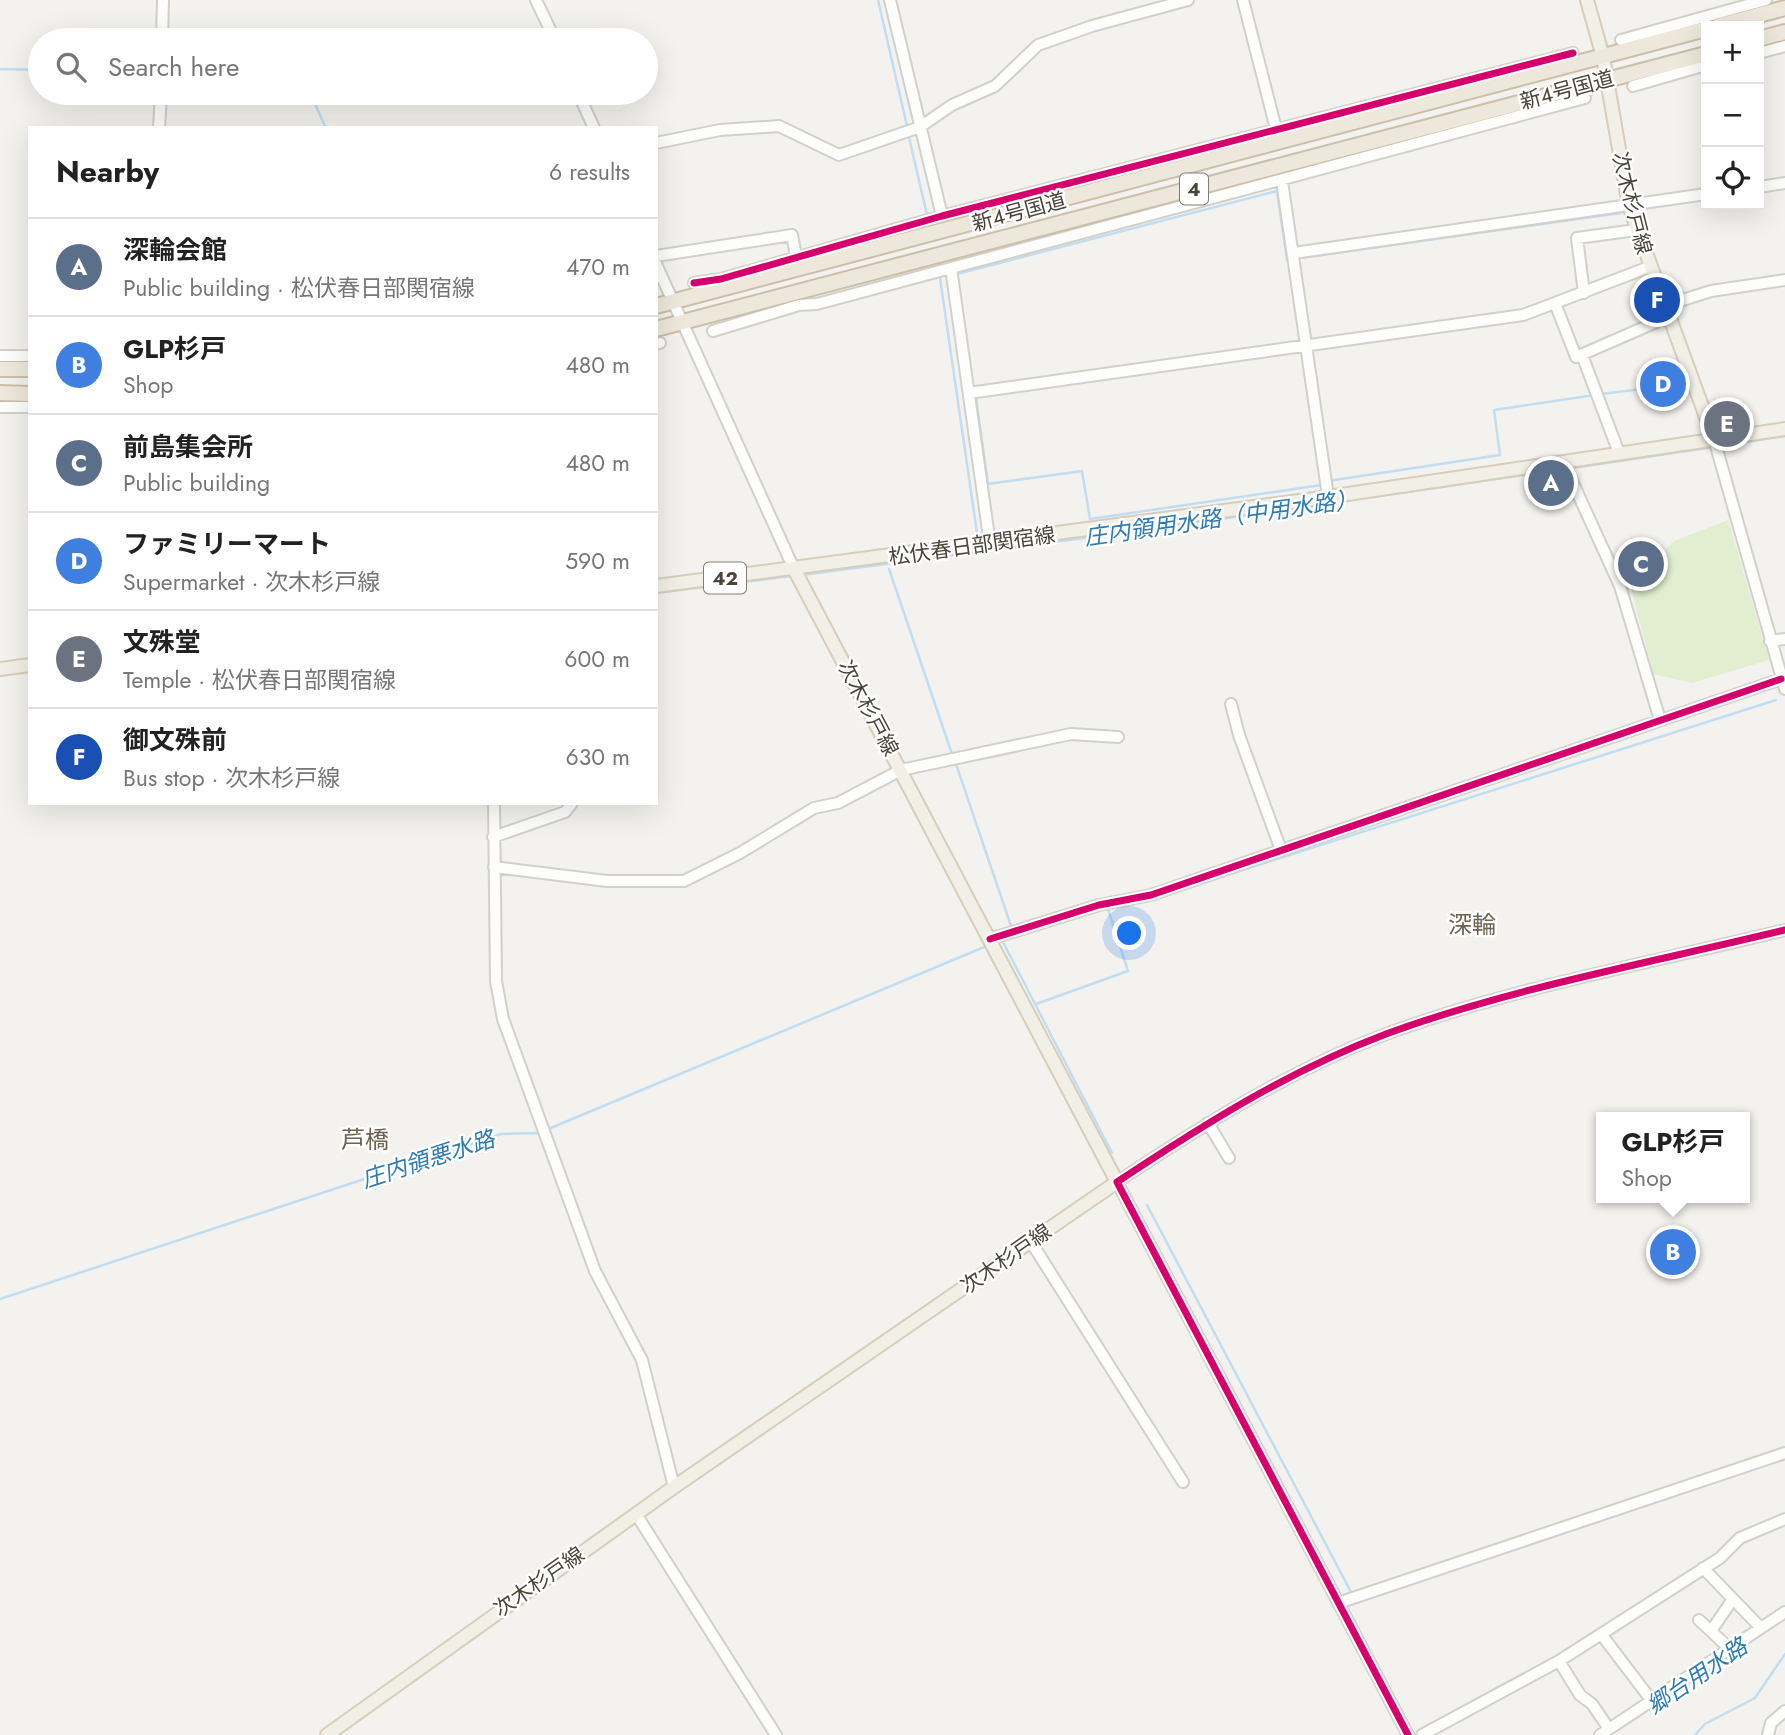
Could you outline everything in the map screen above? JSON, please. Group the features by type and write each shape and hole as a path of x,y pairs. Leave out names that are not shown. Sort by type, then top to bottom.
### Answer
{"highway":[{"path":"1737,21 1785,8"},
{"name":"新4号国道","path":"658,306 736,280 1264,139 1506,77 1603,57 1701,30"},
{"path":"1764,38 1785,32"},
{"name":"新4号国道","path":"658,339 684,324 784,303 1540,103 1607,80 1701,55"},
{"path":"0,369 28,369"},
{"path":"0,393 28,394"}],"main road":[{"name":"次木杉戸線","path":"1587,0 1603,57 1629,205 1636,230 1714,439"},
{"name":"松伏春日部関宿線","path":"658,586 990,544 1785,429"},
{"name":"次木杉戸線","path":"327,1735 674,1487 1117,1182 794,569"},
{"path":"0,669 28,665"}],"street":[{"path":"162,28 163,0"},
{"path":"537,0 550,28"},
{"path":"890,0 942,216"},
{"path":"658,143 720,130 779,126 839,155 920,127 952,105 995,86 1038,45 1092,26 1188,0"},
{"path":"1243,0 1276,129"},
{"path":"1621,40 1766,0"},
{"path":"1764,52 1785,46"},
{"path":"694,283 736,280 796,256 942,216 1264,139 1276,129 1477,76 1506,77 1573,53"},
{"path":"1633,86 1701,66"},
{"path":"713,331 784,303 951,268 1515,119 1540,103 1586,98"},
{"path":"159,126 160,105"},
{"path":"583,105 593,126"},
{"path":"1282,181 1328,496"},
{"path":"1764,186 1785,183"},
{"path":"1294,253 1701,195"},
{"path":"1584,293 1577,238 1636,230"},
{"path":"658,256 792,235 796,256"},
{"path":"968,393 1523,315 1649,267"},
{"path":"658,268 794,569"},
{"path":"951,268 990,544"},
{"path":"1555,303 1576,357 1711,291 1785,280"},
{"path":"1581,355 1619,453"},
{"path":"0,356 28,356"},
{"path":"0,407 28,407"},
{"path":"990,939 1098,905 1151,894 1660,720 1783,684 1714,439"},
{"path":"1566,461 1567,470 1620,586 1660,720"},
{"path":"1770,641 1785,639"},
{"path":"1231,704 1239,735 1281,850"},
{"path":"494,867 607,881 684,881 740,853 814,808 838,803 901,770 1071,734 1118,737"},
{"path":"495,805 496,981 503,1019 595,1271 642,1360 674,1487"},
{"path":"493,837 565,812 570,805"},
{"path":"1408,1735 1117,1182 1247,1098 1314,1065 1452,1011 1785,930"},
{"path":"1208,1123 1229,1158"},
{"path":"1031,1242 1182,1482"},
{"path":"1338,1603 1785,1453"},
{"path":"636,1514 776,1735"},
{"path":"1422,1735 1559,1661 1703,1568 1741,1538 1785,1519"},
{"path":"1703,1568 1760,1628"},
{"path":"1710,1631 1733,1600"},
{"path":"1559,1661 1580,1695 1592,1704 1605,1732 1785,1612"},
{"path":"1699,1620 1730,1649"},
{"path":"1601,1634 1652,1701"},
{"path":"1768,1735 1771,1723 1785,1711"}],"green space":[{"path":"1728,520 1769,660 1692,683 1653,674 1631,588 1652,580 1666,549 1674,541"}],"waterway":[{"path":"878,0 907,126"},
{"path":"0,69 28,70"},
{"path":"315,105 325,126"},
{"path":"908,133 927,215"},
{"path":"957,274 1277,191 1287,260"},
{"path":"1300,258 1621,213"},
{"path":"940,278 977,533"},
{"path":"1601,394 1650,388"},
{"path":"1328,481 1500,455 1494,410 1595,395"},
{"path":"976,398 988,484 1082,471 1090,519 1322,485"},
{"name":"庄内領用水路（中用水路）","path":"1720,446 1785,436"},
{"name":"庄内領用水路（中用水路）","path":"1572,468 1714,447"},
{"name":"庄内領用水路（中用水路）","path":"802,575 1145,530 1565,469"},
{"path":"889,569 952,754"},
{"name":"庄内領用水路（中用水路）","path":"658,593 792,576"},
{"path":"1180,890 1776,700"},
{"path":"955,761 1011,926"},
{"path":"1036,1004 1128,971 1108,909 1134,904"},
{"path":"1002,940 1112,1153"},
{"name":"庄内領悪水路","path":"546,1130 989,945"},
{"name":"庄内領悪水路","path":"0,1299 501,1134 540,1133"},
{"path":"1147,1205 1351,1592"},
{"path":"1695,1735 1705,1724 1755,1698 1785,1654"}],"cycle path":[{"path":"694,283 721,279 942,216 1573,53"},
{"path":"990,939 1099,905 1151,895 1781,679"},
{"path":"1408,1735 1117,1182 1247,1100 1315,1065 1386,1034 1533,989 1785,930"}],"place":[{"name":"御文殊前","path":"1657,300"},
{"name":"ファミリーマート","path":"1663,384"},
{"name":"文殊堂","path":"1727,424"},
{"name":"深輪会館","path":"1551,483"},
{"name":"前島集会所","path":"1641,564"},
{"name":"GLP杉戸","path":"1673,1252"}],"district":[{"name":"深輪","path":"1472,924"},
{"name":"芦橋","path":"365,1139"}],"water label":[{"name":"郷台用水路","path":"1697,1676"}]}
